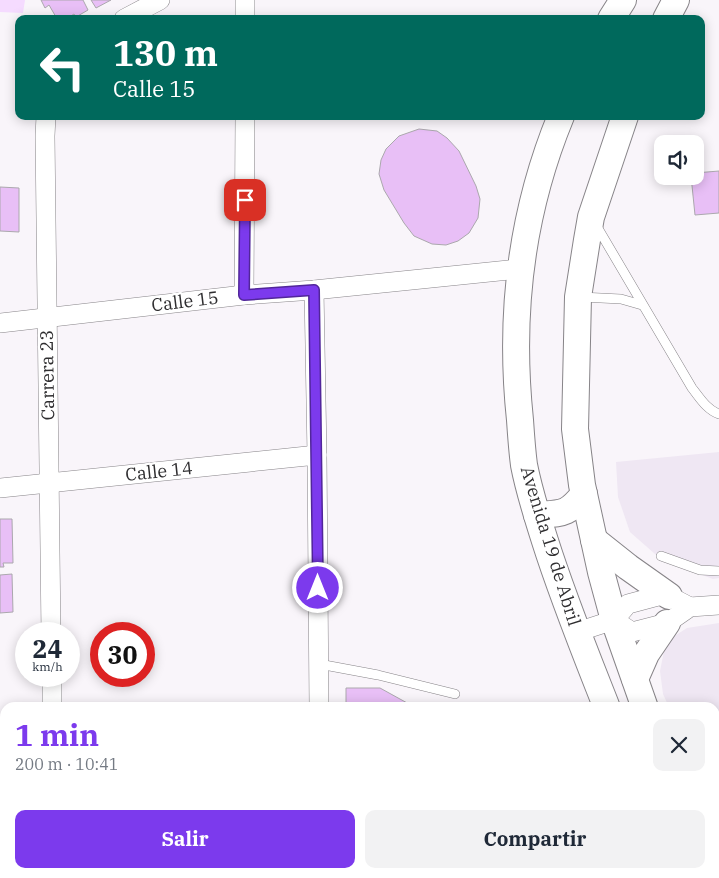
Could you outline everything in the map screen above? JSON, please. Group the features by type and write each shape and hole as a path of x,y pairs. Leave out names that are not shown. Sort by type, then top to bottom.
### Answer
{"main road":[{"path":"614,15 623,0"},
{"path":"668,15 676,0"},
{"name":"Avenida 19 de Abril","path":"560,120 532,203 519,268 516,340 517,392 524,464 537,515 559,584 606,702"},
{"path":"624,120 591,217 578,297 576,429 584,494 594,540 614,620 643,702"},
{"path":"537,515 562,513 572,509 584,494"},
{"path":"594,540 628,567 679,602"},
{"path":"635,678 646,654 667,623"}],"street":[{"path":"132,15 160,0"},
{"path":"245,0 245,15"},
{"name":"Carrera 23","path":"46,120 46,317 51,622"},
{"path":"244,295 246,120"},
{"name":"Calle 15","path":"0,322 244,295 314,290 519,268"},
{"path":"314,290 318,455 319,702"},
{"name":"Calle 14","path":"0,488 318,455"},
{"path":"577,632 614,620 628,604 658,596 679,602 719,604"},
{"path":"614,620 632,632 667,623 679,602"},
{"path":"52,687 52,702"}],"lane":[{"path":"591,217 692,388 701,400 719,414"},
{"path":"578,297 621,299 642,305"},
{"path":"661,556 700,570 719,571"},
{"path":"319,664 378,675 455,694"}],"shaded area":[{"path":"0,0 25,0 23,13 0,12"},
{"path":"719,452 719,578 713,579 667,562 630,532 618,497 616,462"},
{"path":"719,623 719,702 667,702 663,694 660,671 664,651 673,637 687,628"}],"building":[{"path":"41,0 83,0 88,10 79,15 55,15 49,5 45,8"},
{"path":"91,0 111,0 96,8"},
{"path":"419,129 437,131 447,138 459,151 476,186 480,199 478,218 469,233 458,241 446,245 432,244 414,236 384,190 379,174 381,160 386,149 399,136"},
{"path":"719,171 719,213 695,215 692,185 704,185 704,172"},
{"path":"0,187 19,188 19,232 0,231"},
{"path":"0,519 12,519 13,563 3,563 4,567 0,567"},
{"path":"12,574 13,612 0,613 0,575"},
{"path":"346,688 380,688 405,702 346,702"}],"route":[{"path":"245,200 244,295 314,290 318,455 318,588"}]}
